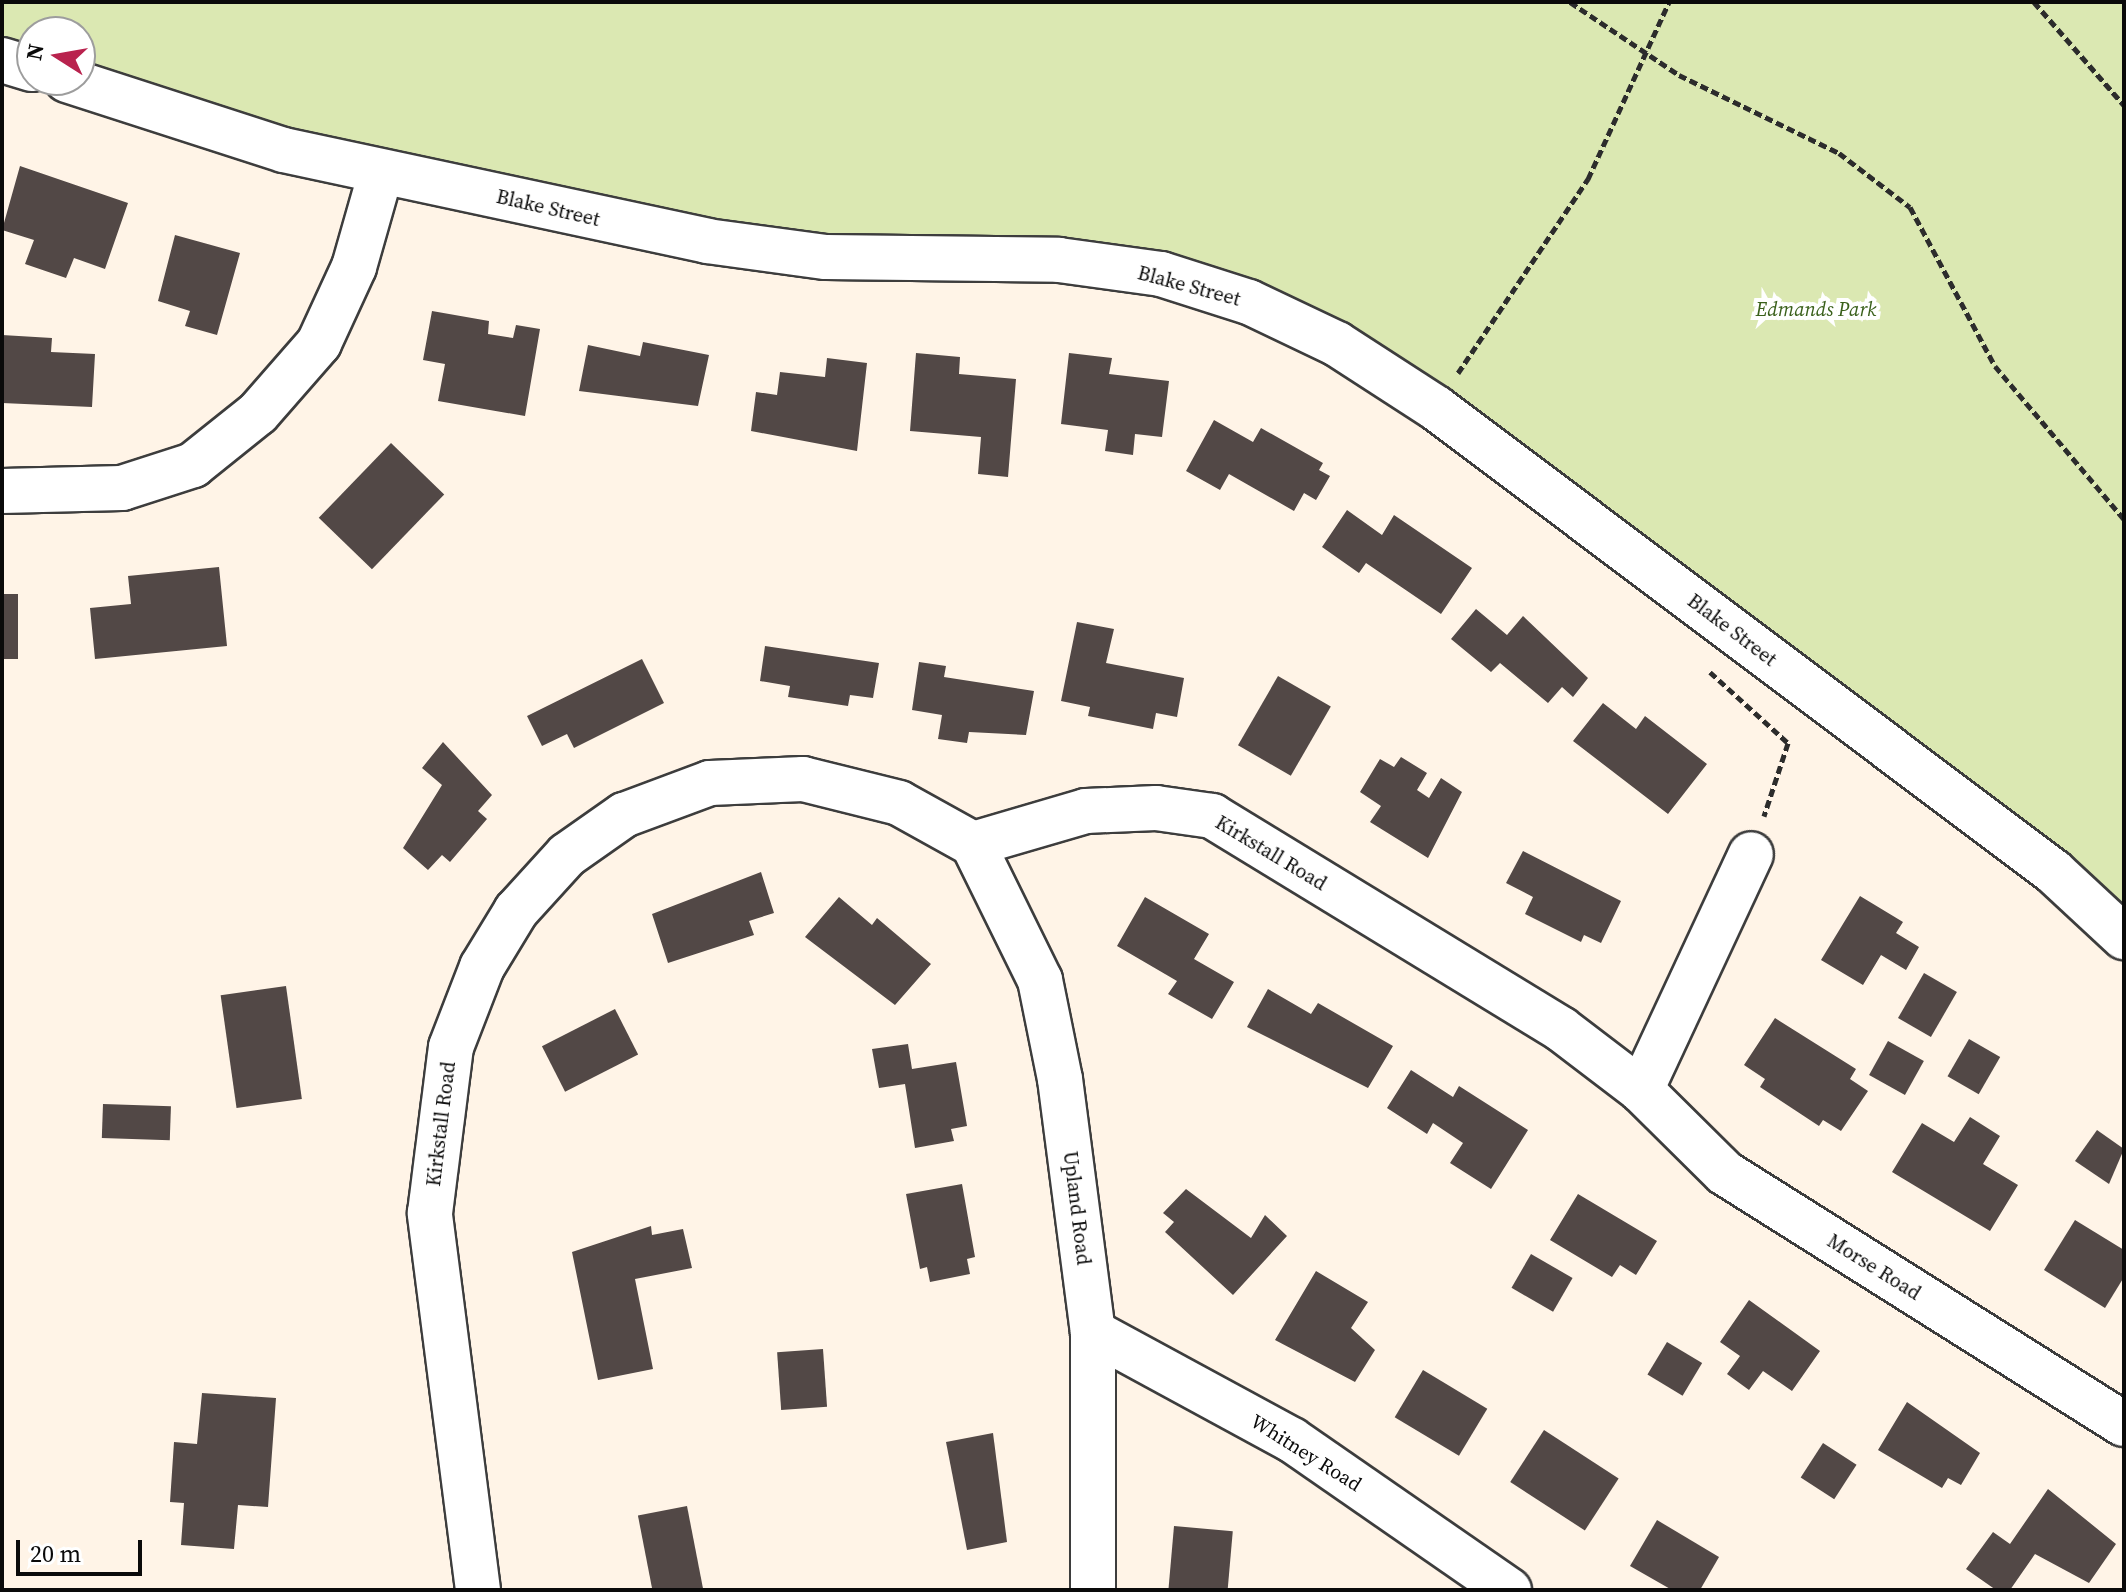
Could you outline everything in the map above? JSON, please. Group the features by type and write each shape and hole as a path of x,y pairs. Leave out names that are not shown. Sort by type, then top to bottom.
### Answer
{"street":[{"name":"Blake Street","path":"96,90 222,132 381,172 707,241 826,257 1059,260 1161,274 1249,302 1337,344 1436,408 2054,872 2124,937"},
{"path":"2,491 122,488 193,465 258,413 319,343 354,267 381,172"},
{"name":"Kirkstall Road","path":"478,1590 430,1213 451,1047 482,967 516,911 567,855 624,815 710,783 803,779 899,803 973,844 1086,811 1156,808 1212,816 1385,922"},
{"name":"Upland Road","path":"973,844 1040,980 1093,1332 1093,1590"},
{"path":"1641,1090 1751,854"},
{"name":"Morse Road","path":"1385,922 1561,1029 1641,1090 1725,1173 2124,1424"},
{"name":"Whitney Road","path":"1093,1332 1292,1440 1509,1590"}],"path":[{"path":"1570,2 1641,50 1839,153 1910,207 1995,366 2124,519"},
{"path":"1436,408 1588,179 1641,50 1669,2"},
{"path":"2034,2 2124,105"},
{"path":"1698,661 1788,743 1751,854"}],"green space":[{"name":"Edmands Park","path":"2,2 2124,2 2124,937 2054,872 1249,302 826,257 96,84 96,16 16,16 16,64 2,60"}],"building":[{"path":"20,166 128,203 105,269 74,258 66,278 25,264 34,240 2,230"},
{"path":"175,235 240,253 217,335 185,326 190,311 158,301"},
{"path":"432,311 489,321 488,334 513,338 516,325 540,329 525,416 438,401 445,364 423,360"},
{"path":"2,335 52,338 51,352 95,354 92,407 2,403"},
{"path":"643,342 709,355 698,406 579,391 588,345 640,356"},
{"path":"916,353 960,357 959,374 1016,379 1008,477 978,474 981,437 910,431"},
{"path":"1069,353 1112,358 1109,374 1169,381 1162,437 1135,434 1133,455 1105,451 1108,430 1061,424"},
{"path":"827,358 867,363 857,451 751,431 756,392 777,395 780,372 825,377"},
{"path":"1214,420 1253,442 1261,428 1323,463 1319,470 1330,476 1316,500 1304,493 1294,511 1229,474 1220,490 1186,471"},
{"path":"391,443 444,494 372,569 319,518"},
{"path":"1347,510 1382,535 1394,515 1472,568 1441,614 1366,563 1359,573 1322,547"},
{"path":"219,567 227,646 95,659 90,608 131,604 128,576"},
{"path":"2,594 18,594 18,659 2,659"},
{"path":"1476,609 1507,635 1523,616 1588,678 1573,697 1562,687 1548,703 1500,663 1491,672 1451,639"},
{"path":"1077,622 1114,629 1106,663 1184,678 1177,717 1156,713 1153,729 1088,716 1090,707 1061,701"},
{"path":"765,646 879,663 873,698 850,695 848,706 788,697 790,686 760,681"},
{"path":"642,659 664,703 574,748 567,734 542,746 527,716"},
{"path":"919,662 946,666 944,677 1034,691 1026,735 969,732 967,743 938,739 942,715 912,710"},
{"path":"1278,676 1331,706 1291,776 1238,745"},
{"path":"1603,703 1636,729 1645,716 1707,764 1668,814 1573,741"},
{"path":"443,742 492,795 478,811 487,819 450,862 442,855 428,870 403,848 442,785 422,768"},
{"path":"1401,757 1427,773 1417,790 1429,798 1441,778 1462,792 1428,858 1370,822 1381,806 1360,792 1380,759 1394,767"},
{"path":"1523,851 1621,901 1601,943 1584,935 1581,942 1525,914 1533,897 1506,883"},
{"path":"761,872 774,913 749,921 754,935 668,963 652,914"},
{"path":"1860,896 1903,922 1896,933 1919,947 1906,970 1881,955 1863,985 1821,960"},
{"path":"839,897 872,925 877,918 931,964 895,1005 805,937"},
{"path":"1145,897 1209,934 1194,959 1234,982 1212,1019 1168,994 1177,981 1117,946"},
{"path":"1924,973 1957,992 1931,1037 1898,1018"},
{"path":"286,986 302,1099 237,1108 221,995"},
{"path":"1268,989 1311,1014 1318,1003 1393,1046 1368,1088 1247,1027"},
{"path":"615,1009 638,1054 565,1092 542,1046"},
{"path":"1775,1018 1856,1069 1850,1079 1868,1091 1841,1131 1823,1120 1819,1126 1760,1087 1765,1079 1744,1065"},
{"path":"1969,1039 2000,1057 1979,1094 1948,1076"},
{"path":"1888,1041 1924,1061 1905,1095 1869,1075"},
{"path":"908,1044 912,1069 956,1062 967,1126 951,1129 954,1141 915,1148 905,1084 879,1088 872,1049"},
{"path":"1411,1070 1453,1097 1459,1086 1528,1130 1491,1189 1450,1163 1463,1143 1433,1123 1427,1134 1387,1108"},
{"path":"103,1104 171,1106 170,1140 102,1138"},
{"path":"1970,1117 2000,1136 1983,1164 2018,1185 1990,1231 1892,1172 1922,1123 1954,1142"},
{"path":"2097,1130 2124,1149 2109,1184 2075,1161"},
{"path":"962,1184 975,1257 967,1259 970,1274 930,1282 927,1267 920,1269 906,1194"},
{"path":"1186,1189 1251,1238 1265,1215 1287,1236 1233,1295 1165,1232 1174,1222 1163,1213"},
{"path":"1578,1194 1657,1241 1636,1275 1620,1265 1612,1277 1550,1240"},
{"path":"2075,1220 2124,1250 2124,1277 2105,1308 2044,1270"},
{"path":"651,1226 652,1235 683,1229 692,1268 635,1279 653,1369 598,1380 572,1252"},
{"path":"1531,1254 1573,1278 1553,1312 1512,1288"},
{"path":"1316,1271 1368,1302 1351,1328 1375,1350 1355,1382 1275,1340"},
{"path":"1749,1300 1820,1351 1792,1391 1763,1371 1749,1390 1727,1374 1740,1356 1720,1342"},
{"path":"1667,1342 1702,1363 1683,1396 1647,1375"},
{"path":"823,1349 827,1407 781,1410 777,1352"},
{"path":"1423,1370 1487,1409 1459,1456 1395,1417"},
{"path":"202,1393 276,1398 268,1507 238,1505 234,1549 181,1545 184,1503 170,1502 174,1442 197,1444"},
{"path":"1907,1402 1980,1453 1961,1485 1948,1478 1942,1488 1878,1450"},
{"path":"1544,1430 1619,1478 1585,1530 1510,1482"},
{"path":"993,1433 1007,1542 967,1550 946,1442"},
{"path":"1823,1443 1857,1465 1834,1499 1801,1477"},
{"path":"2048,1489 2116,1544 2089,1583 2035,1554 2010,1590 1996,1590 1966,1569 1993,1532 2010,1544"},
{"path":"687,1506 703,1590 652,1590 638,1516"},
{"path":"1657,1520 1719,1557 1700,1590 1672,1590 1630,1566"},
{"path":"1174,1526 1233,1531 1228,1590 1168,1590"}]}
